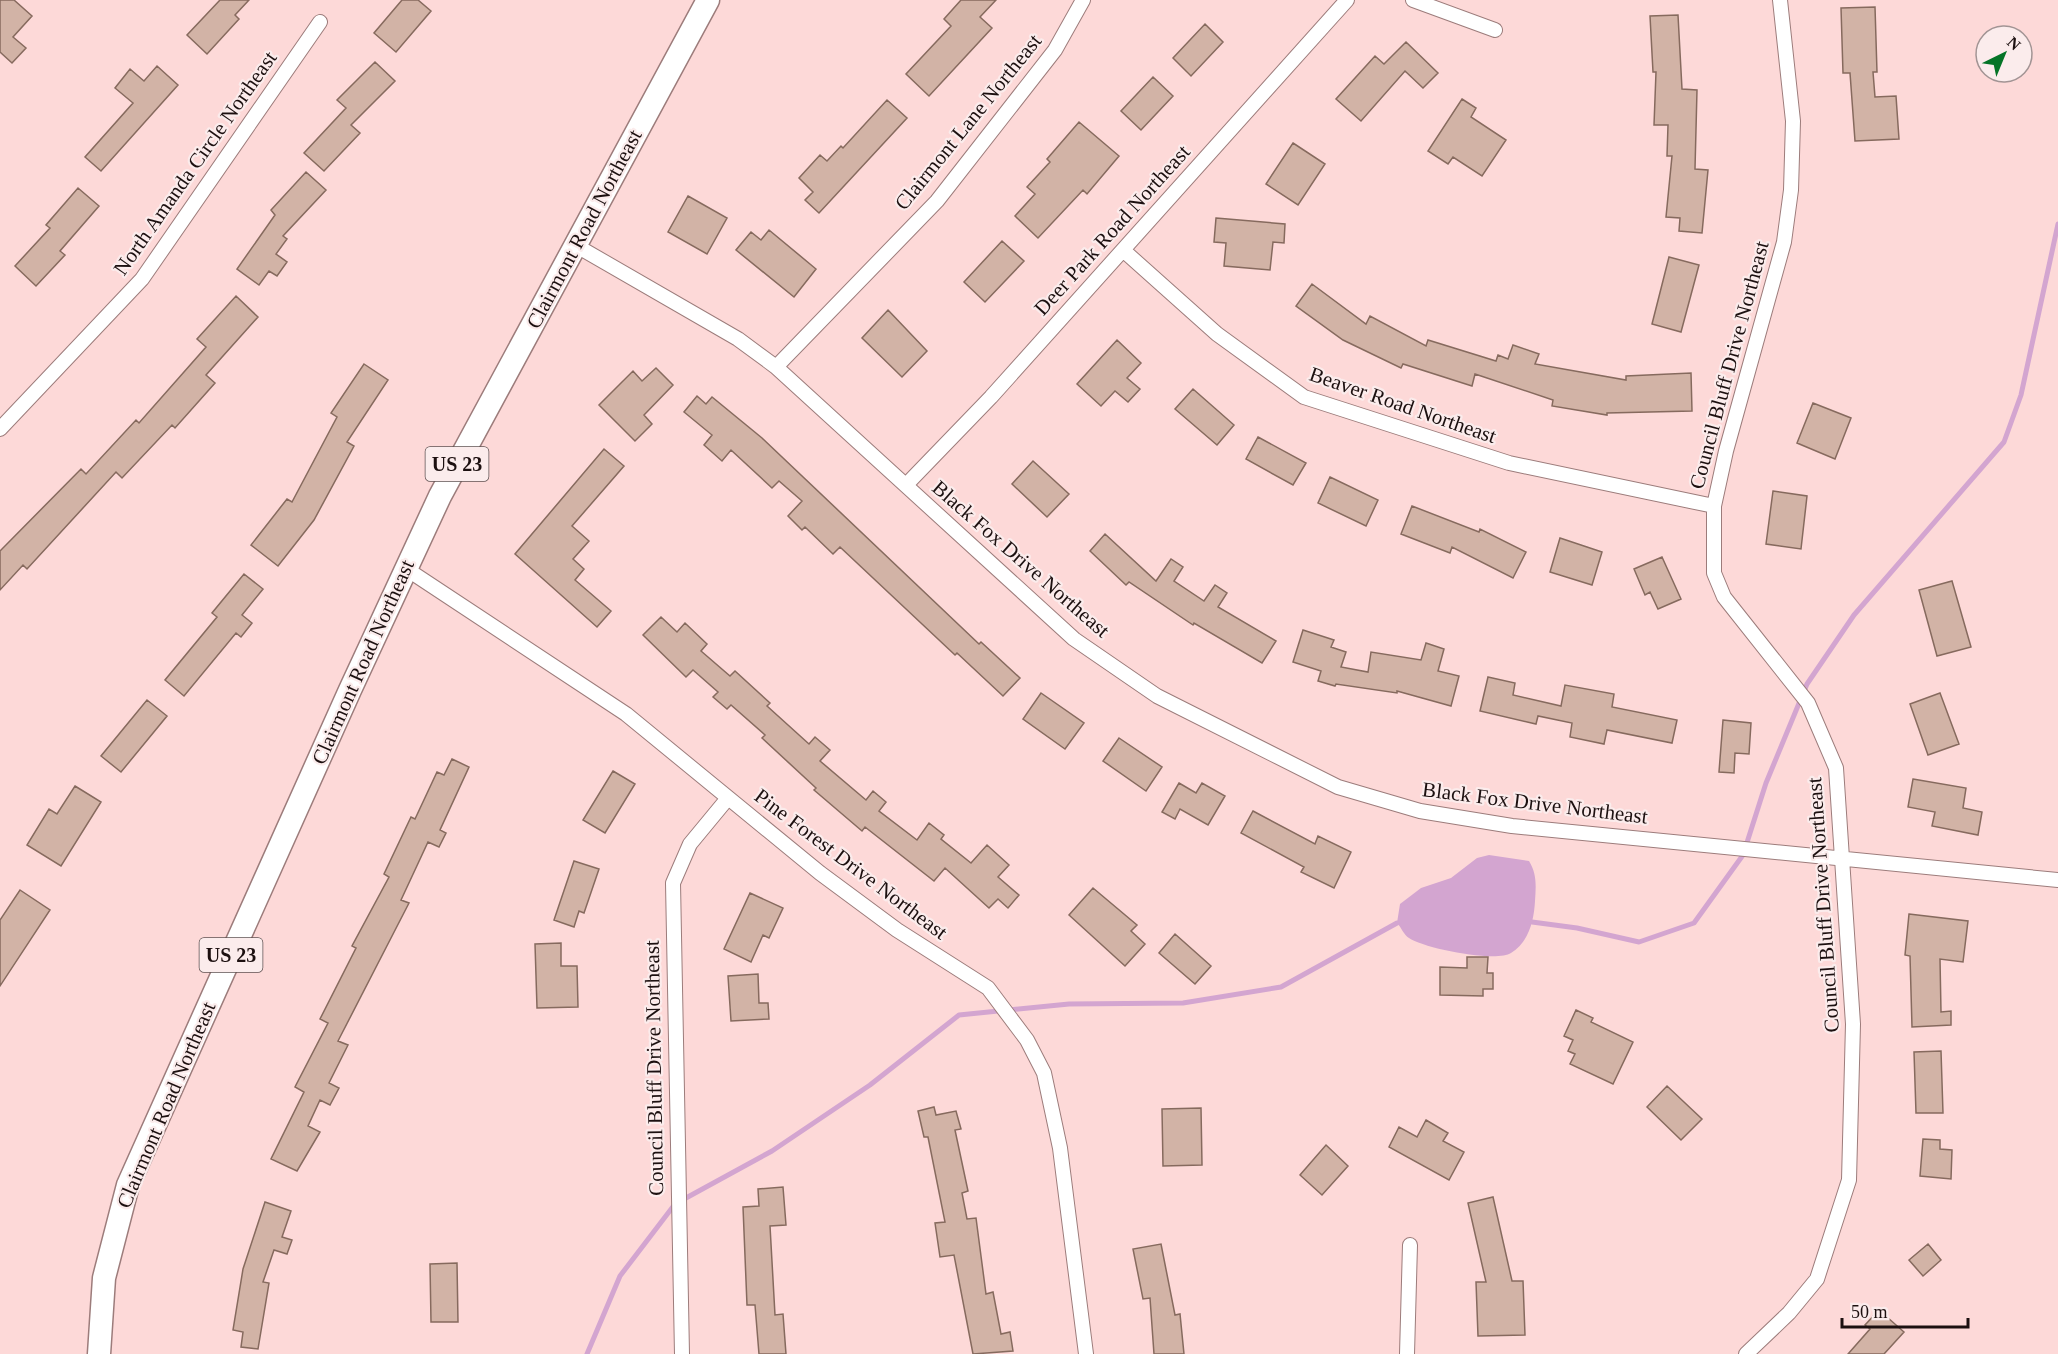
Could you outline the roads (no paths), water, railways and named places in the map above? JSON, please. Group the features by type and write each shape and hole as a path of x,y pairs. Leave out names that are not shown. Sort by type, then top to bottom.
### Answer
{"main road":[{"name":"Clairmont Road Northeast","path":"99,1354 101,1306 107,1259 128,1185 405,568 440,496 708,0"}],"street":[{"name":"Clairmont Lane Northeast","path":"776,367 936,201 1055,50 1083,0"},
{"name":"Deer Park Road Northeast","path":"906,485 991,397 1347,0"},
{"path":"1413,0 1495,30"},
{"name":"Council Bluff Drive Northeast","path":"1746,1354 1789,1313 1817,1279 1849,1180 1853,1024 1844,857 1836,768 1808,703 1724,597 1714,573 1714,507 1726,451 1784,242 1791,190 1793,122 1780,0"},
{"name":"North Amanda Circle Northeast","path":"0,429 142,279 320,22"},
{"name":"Black Fox Drive Northeast","path":"575,245 738,339 776,367 1074,639 1157,696 1338,787 1420,812 1512,826 1844,857 2058,880"},
{"name":"Beaver Road Northeast","path":"1124,250 1217,334 1304,397 1509,463 1714,507"},
{"name":"Pine Forest Drive Northeast","path":"405,568 626,714 820,873 889,924 988,988 1027,1040 1044,1073 1060,1148 1086,1354"},
{"name":"Council Bluff Drive Northeast","path":"682,1354 673,883 690,844 728,798"},
{"path":"1407,1354 1410,1245"}],"waterway":[{"path":"1532,922 1577,928 1639,942 1694,923 1743,855 1766,783 1807,684 1854,615 2004,442 2021,395 2058,224"},
{"path":"587,1354 620,1276 675,1204 772,1151 870,1085 959,1015 1069,1004 1183,1003 1281,987 1397,923"}]}
